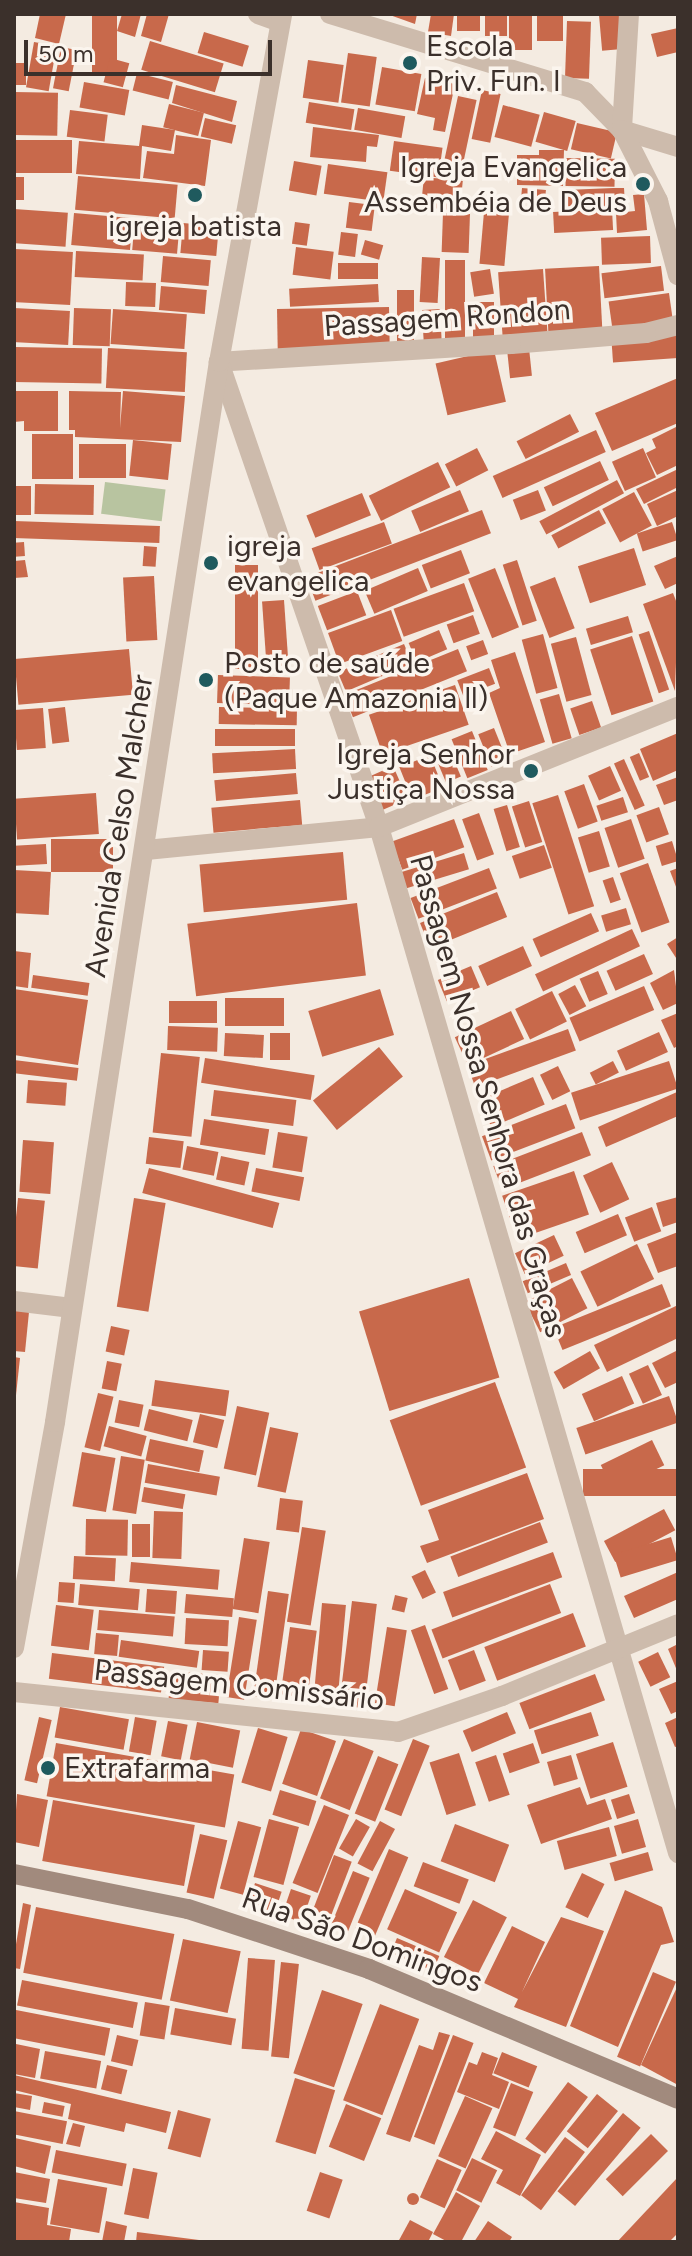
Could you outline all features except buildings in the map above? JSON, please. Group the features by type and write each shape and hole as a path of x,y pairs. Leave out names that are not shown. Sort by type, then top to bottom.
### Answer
{"street":[{"path":"258,14 281,18"},
{"path":"330,14 585,92 622,130 658,201 678,275"},
{"path":"622,130 629,14"},
{"name":"Avenida Celso Malcher","path":"14,1648 146,850 219,362 281,18"},
{"path":"622,130 678,147"},
{"name":"Passagem Rondon","path":"219,362 468,348 646,333 678,325"},
{"name":"Passagem Nossa Senhora das Graças","path":"219,362 379,827 615,1650 678,1853"},
{"path":"146,850 379,827 678,707"},
{"path":"14,1301 72,1308"},
{"name":"Passagem Comissário","path":"14,1692 398,1732 678,1624"},
{"name":"Rua São Domingos","path":"14,1874 188,1909 369,1969 678,2099"}],"green space":[{"path":"105,482 166,489 162,521 101,514"}],"place":[{"name":"Escola Priv. Fun. I","path":"410,63"},
{"name":"Igreja Evangelica Assembéia de Deus","path":"643,184"},
{"name":"igreja batista","path":"195,195"},
{"name":"igreja evangelica","path":"211,563"},
{"name":"Posto de saúde (Paque Amazonia ll)","path":"206,680"},
{"name":"Igreja Senhor Justiça Nossa","path":"531,771"},
{"name":"Extrafarma","path":"48,1768"}]}
